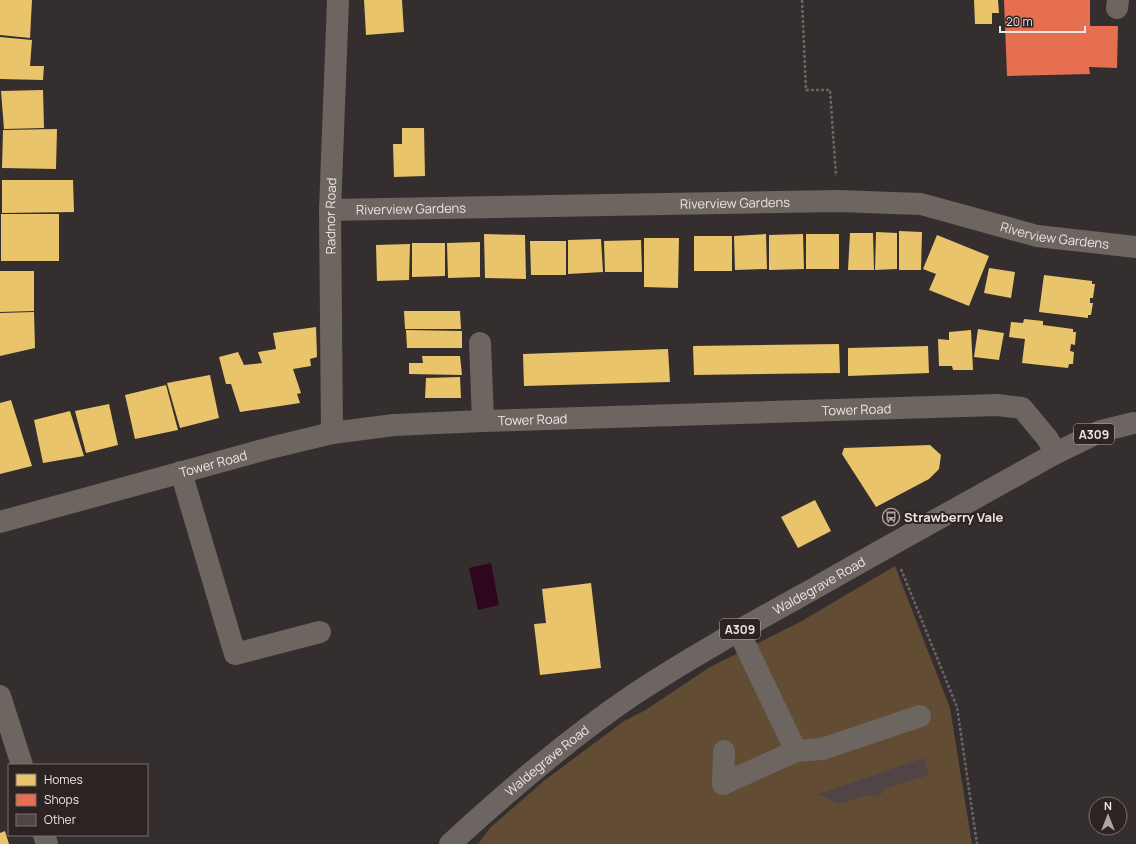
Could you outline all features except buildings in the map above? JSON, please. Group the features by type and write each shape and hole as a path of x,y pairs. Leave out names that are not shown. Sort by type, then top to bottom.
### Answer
{"main road":[{"name":"Waldegrave Road","path":"450,844 487,809 554,754 600,719 634,695 738,630 1056,452 1101,431 1135,423"}],"street":[{"name":"Radnor Road","path":"332,433 330,210 338,0"},
{"name":"Riverview Gardens","path":"330,210 838,201 921,204 1037,236 1136,247"},
{"path":"480,343 484,421"},
{"name":"Tower Road","path":"0,522 181,472 332,433 394,426 484,421 997,404 1022,408 1047,438 1056,452"},
{"path":"181,472 235,654 320,632"},
{"path":"738,630 796,751"},
{"path":"0,696 22,764"},
{"path":"724,751 723,784 796,751 822,749 920,716"}],"path":[{"path":"802,0 806,90 830,90 838,201"},
{"path":"891,545 957,707 977,844"}],"shaded area":[{"path":"491,563 499,605 478,610 469,568"},
{"path":"895,566 950,708 972,844 478,844 490,828 545,780 624,721 644,711 710,667 800,622"}],"place":[{"name":"Strawberry Vale","path":"891,517"}]}
